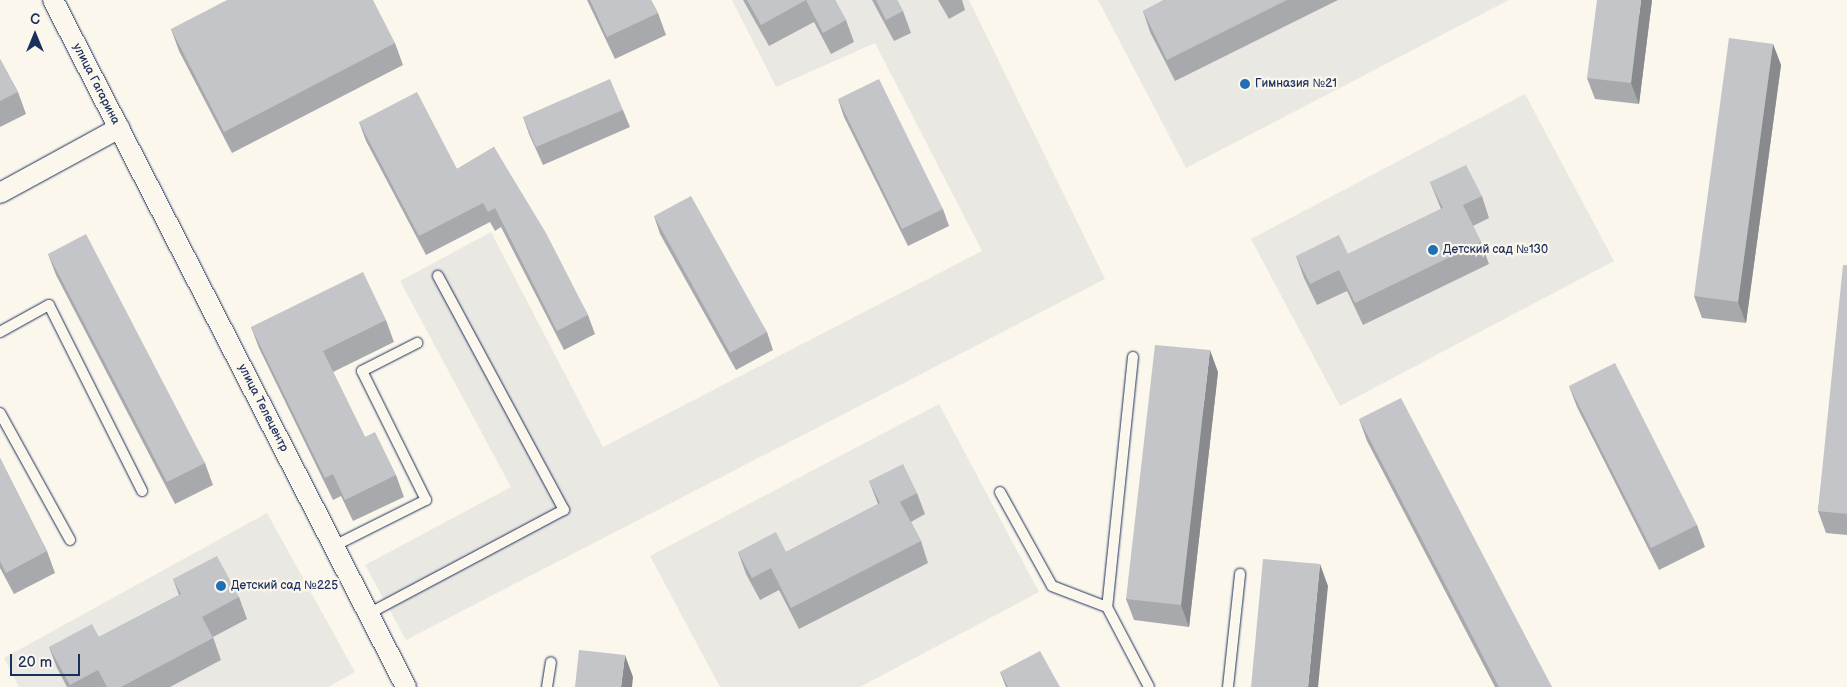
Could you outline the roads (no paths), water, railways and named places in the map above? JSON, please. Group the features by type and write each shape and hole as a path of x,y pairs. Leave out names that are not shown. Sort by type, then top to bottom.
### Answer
{"street":[{"name":"улица Гагарина","path":"0,193 120,128 53,0"},
{"name":"улица Телецентр","path":"120,128 406,687"}],"lane":[{"path":"368,614 564,510 438,276"},
{"path":"0,332 49,305 142,491"},
{"path":"334,546 426,500 362,372 417,343"},
{"path":"1133,357 1107,607 1149,687"},
{"path":"0,413 70,540"},
{"path":"1000,492 1052,586 1107,607"},
{"path":"1228,687 1240,574"},
{"path":"547,687 550,662"}],"place":[{"name":"Гимназия №21","path":"1245,84"},
{"name":"Детский сад №130","path":"1433,250"},
{"name":"Детский сад №225","path":"221,586"}]}
